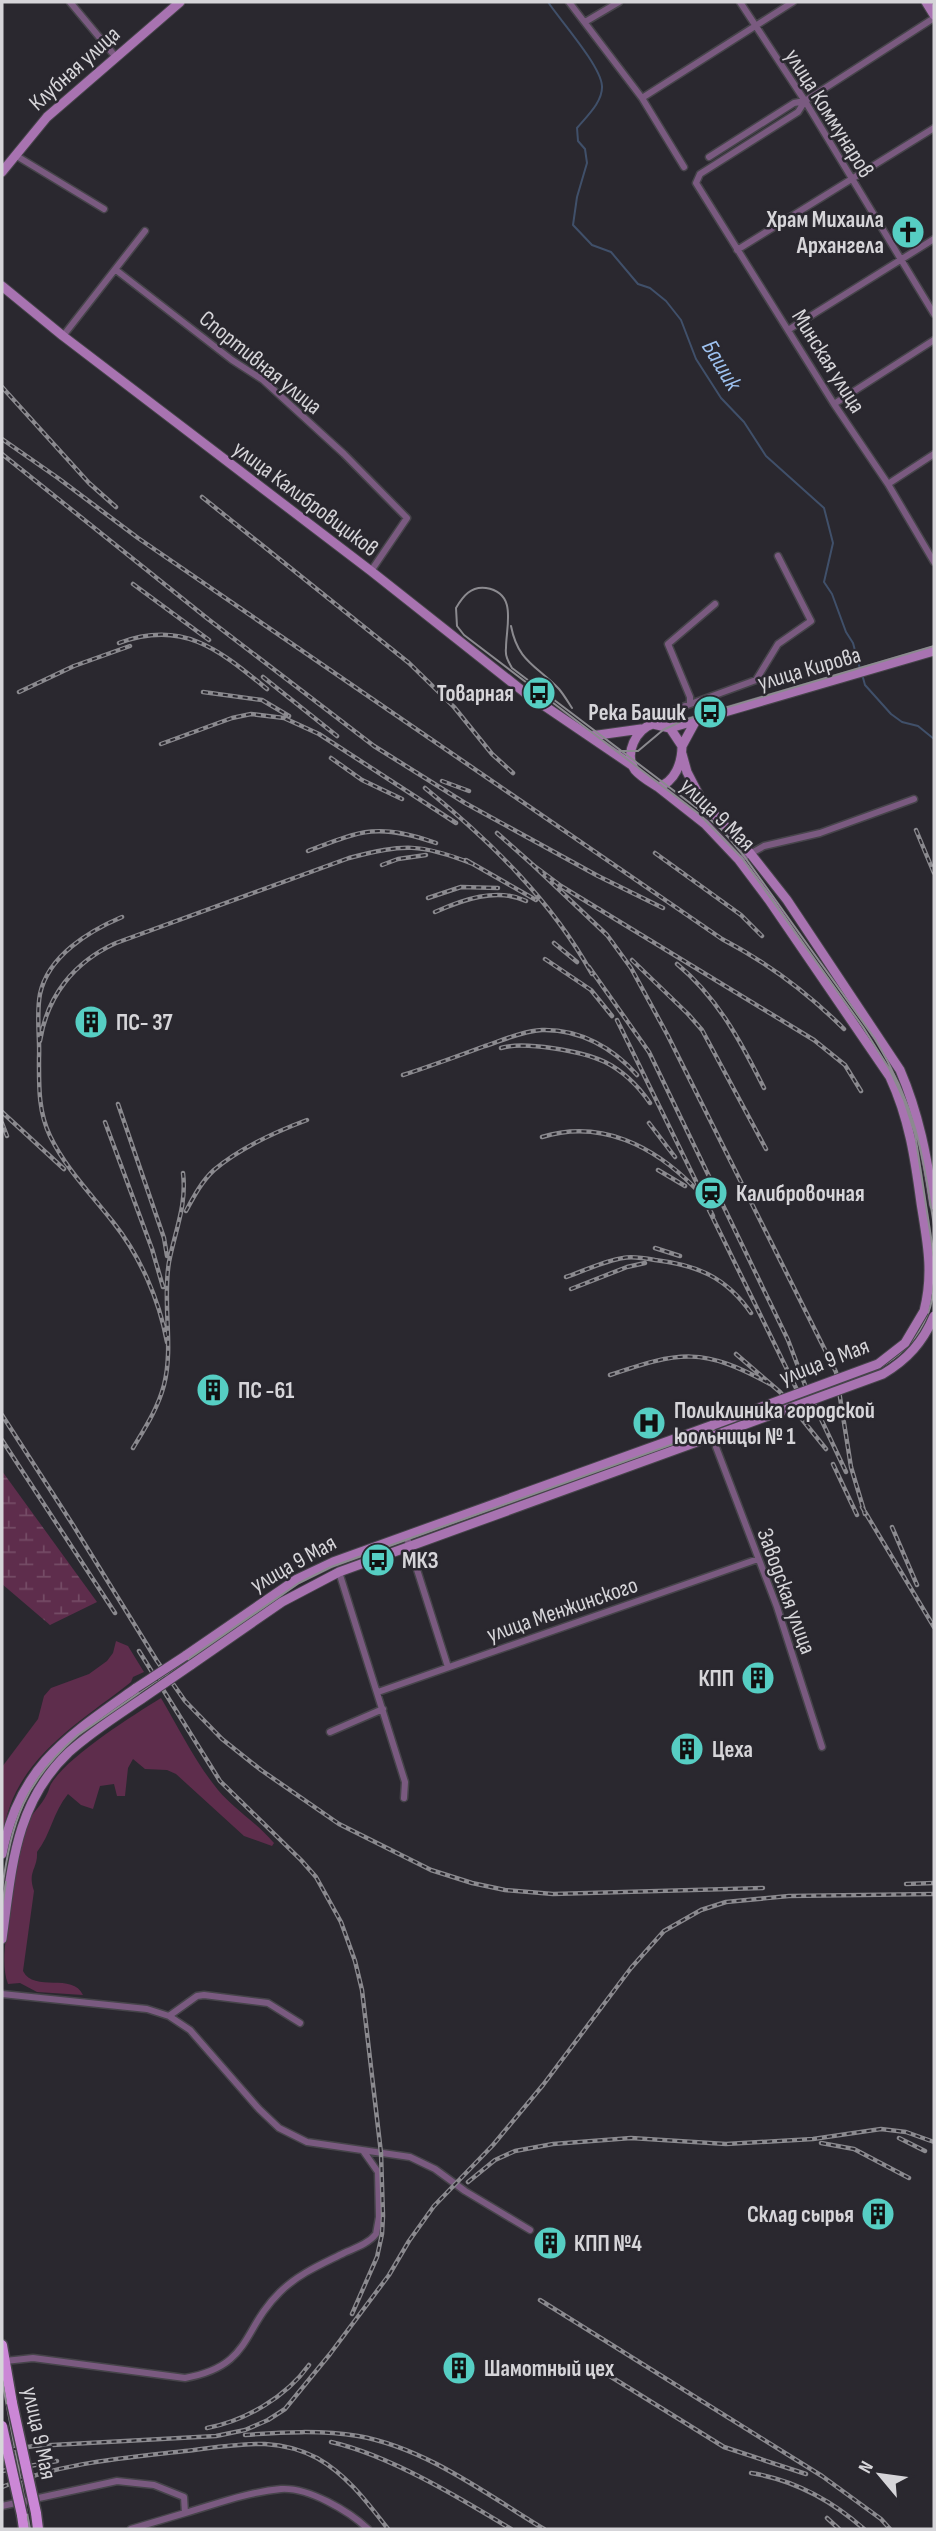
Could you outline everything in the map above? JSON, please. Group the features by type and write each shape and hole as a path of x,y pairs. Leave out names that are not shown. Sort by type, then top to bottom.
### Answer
{"main road":[{"name":"Клубная улица","path":"2,172 37,127 115,56 180,2"},
{"path":"926,2 934,16"},
{"name":"улица Калибровщиков","path":"2,286 524,692 633,766"},
{"name":"улица Кирова","path":"670,728 934,651"},
{"path":"641,729 633,748 633,766 658,787 673,777 695,722"},
{"path":"591,736 660,725 670,728 682,750"},
{"name":"улица 9 Мая","path":"682,750 691,781 702,802 750,853 787,900 900,1070 912,1097 922,1131 934,1205"},
{"name":"улица 9 Мая","path":"2,1939 16,1847 26,1811 52,1770 69,1752 282,1602 339,1572 715,1430 878,1364 905,1343 924,1311 931,1270 912,1135 902,1101 890,1077 739,860 705,824 658,787"},
{"name":"улица 9 Мая","path":"2,1854 15,1807 43,1762 75,1731 297,1579 345,1557 406,1535 883,1374 900,1364 923,1340 934,1316"},
{"name":"улица 9 Мая","path":"2,2344 38,2529"},
{"name":"улица 9 Мая","path":"2,2426 24,2529"}],"street":[{"path":"69,2 115,56"},
{"path":"569,2 642,98 684,167"},
{"path":"585,22 619,2"},
{"name":"улица Коммунаров","path":"740,2 805,101 934,314"},
{"path":"642,98 793,2"},
{"path":"709,157 794,103 805,101 934,16"},
{"path":"725,147 730,155 798,112 805,101"},
{"path":"737,250 934,128"},
{"path":"15,155 104,209"},
{"name":"Минская улица","path":"730,155 697,178 697,187 934,560"},
{"path":"63,336 145,231"},
{"path":"788,330 934,239"},
{"name":"Спортивная улица","path":"116,270 232,360 263,380 344,454 407,518 371,571"},
{"path":"834,404 934,340"},
{"path":"888,484 934,454"},
{"path":"660,725 674,710 756,680 778,644 811,621 778,556"},
{"path":"690,703 690,697 667,644 715,604"},
{"path":"739,860 764,846 820,832 915,799"},
{"name":"Заводская улица","path":"716,1447 777,1607 822,1747"},
{"path":"406,1535 447,1667"},
{"name":"улица Менжинского","path":"378,1692 758,1559"},
{"path":"339,1572 405,1782 404,1798"},
{"path":"330,1732 383,1709"},
{"path":"2,1994 147,2009 169,2016 190,2030 279,2128 307,2142 410,2157 435,2169 465,2191 530,2230"},
{"path":"169,2016 197,1996 204,1995 268,2003 300,2023"},
{"path":"5,2361 33,2358 185,2378 209,2374 222,2367 238,2353 278,2293 294,2279 361,2245 376,2234 379,2217 378,2172 364,2152"},
{"path":"2,2506 117,2481 154,2485 184,2497 185,2513"},
{"path":"131,2529 250,2494 284,2489 319,2498 353,2515 368,2529"}],"green space":[{"path":"2,1471 97,1602 50,1625 2,1584"},
{"path":"116,1641 128,1646 144,1672 133,1677 131,1682 45,1751 19,1786 6,1818 2,1838 2,1767 38,1719 44,1696 51,1688 89,1674 107,1661 113,1653"},
{"path":"161,1698 210,1780 274,1843 272,1846 244,1836 176,1774 167,1770 145,1769 133,1759 128,1768 125,1796 117,1796 114,1784 100,1786 93,1809 81,1805 68,1794 37,1852 32,1874 34,1891 23,1971 36,1981 71,1985 78,1988 83,1995 37,1992 20,1983 8,1984 4,1957 6,1938 18,1856 28,1821 45,1798 51,1784 71,1761"}],"waterway":[{"name":"Башик","path":"548,2 588,55 602,86 600,98 577,128 578,141 585,149 587,163 577,197 573,225 592,245 611,252 638,284 650,288 666,301 681,320 696,359 721,398 744,422 766,456 824,508 833,543 824,582 853,643 860,669"},
{"name":"Башик","path":"862,674 865,685 891,714 902,722 918,726 934,739"}],"tram line":[{"path":"934,1226 915,1130 900,1086 889,1063 875,1039 744,856 702,812 512,668 506,654 508,612 503,596 486,588 468,593 456,608 457,626 464,635 699,814 742,858 863,1027 890,1070 904,1100 915,1134 934,1257"},
{"path":"511,626 523,655 559,689 572,708"},
{"path":"619,751 638,751 663,730 684,720 934,646"},
{"path":"2,1889 10,1842 23,1804 45,1769 60,1752 78,1735 299,1583 331,1567 866,1375 892,1359 913,1339 927,1315 934,1285"},
{"path":"2,1908 6,1882"},
{"path":"2,2380 30,2529"}],"railway":[{"path":"2,387 89,483 116,507"},
{"path":"2,439 138,538 722,939 771,969 802,991 844,1029"},
{"path":"2,454 208,619 374,746 465,803 598,876 663,908"},
{"path":"202,497 409,663 454,707 492,754 513,773"},
{"path":"133,584 209,640"},
{"path":"119,643 142,636 162,635 199,642 233,662 267,689"},
{"path":"19,692 74,666 130,646"},
{"path":"263,677 337,736"},
{"path":"203,692 262,700 289,716"},
{"path":"161,744 232,718 251,714 284,718 319,734 456,823"},
{"path":"331,758 362,780 402,799"},
{"path":"442,781 469,791"},
{"path":"425,788 473,829 518,873 558,921 592,974"},
{"path":"916,830 934,873"},
{"path":"308,851 357,834 385,831 436,843"},
{"path":"497,833 533,865"},
{"path":"40,1041 49,1009 65,982 87,960 116,943 368,853 398,848 425,849 473,864"},
{"path":"655,853 741,915 762,936"},
{"path":"382,865 398,859 426,855"},
{"path":"466,860 536,900"},
{"path":"861,1091 845,1065 814,1040 561,886 533,865 607,935 631,968 668,1036 836,1372 851,1467 865,1514"},
{"path":"428,898 461,887 498,888"},
{"path":"435,912 457,903 492,895 526,901"},
{"path":"122,917 72,946 44,980 38,1010 40,1098 46,1127 56,1148 123,1235 140,1264 154,1294 167,1342"},
{"path":"554,943 577,962"},
{"path":"545,959 591,990 612,1016"},
{"path":"632,960 702,1030 766,1149"},
{"path":"677,964 692,977 716,1006 764,1088"},
{"path":"589,967 649,1052 788,1340 805,1385 846,1472"},
{"path":"617,1020 713,1216"},
{"path":"403,1075 513,1036 542,1030 570,1033 595,1042 617,1056 637,1075"},
{"path":"501,1048 538,1046 595,1058 624,1075 650,1103"},
{"path":"118,1104 164,1238 167,1256"},
{"path":"2,1112 64,1169"},
{"path":"186,1211 206,1179 224,1162 258,1141 307,1120"},
{"path":"105,1122 152,1249 163,1287"},
{"path":"2,1123 7,1136"},
{"path":"649,1123 675,1157"},
{"path":"542,1137 585,1131 625,1140 662,1160 695,1188"},
{"path":"658,1170 685,1186"},
{"path":"133,1448 158,1402 167,1370 167,1277 182,1207 183,1173"},
{"path":"709,1210 798,1392"},
{"path":"655,1248 680,1256"},
{"path":"566,1277 627,1257 670,1262 697,1269 721,1282 751,1313"},
{"path":"571,1289 627,1267 645,1263"},
{"path":"736,1354 780,1392 826,1449"},
{"path":"610,1375 655,1361 691,1357 727,1364 770,1384"},
{"path":"2,1415 185,1701 222,1739 261,1770 339,1824 431,1870 505,1890 553,1894 763,1888"},
{"path":"2,1440 115,1613"},
{"path":"833,1464 857,1515"},
{"path":"862,1507 934,1627"},
{"path":"892,1527 917,1585"},
{"path":"139,1651 220,1781 316,1877 341,1922 355,1961 362,1990 381,2153 383,2216 377,2257 352,2314"},
{"path":"906,1884 934,1883"},
{"path":"2,2451 34,2446 216,2436 245,2430 268,2420 285,2409 330,2354 389,2275 434,2206 493,2145 543,2085 631,1968 664,1931 701,1910 726,1902 789,1896 934,1894"},
{"path":"468,2182 495,2160 515,2151 553,2144 631,2138 726,2144 813,2139 881,2129 906,2132 934,2142"},
{"path":"899,2138 925,2151"},
{"path":"821,2143 854,2149 909,2178"},
{"path":"540,2300 822,2476 881,2519 890,2529"},
{"path":"207,2428 236,2420 264,2406 300,2377 309,2365"},
{"path":"600,2370 724,2447 806,2474"},
{"path":"245,2435 330,2433 383,2442 431,2461 544,2529"},
{"path":"331,2442 400,2467 511,2529"},
{"path":"2,2487 46,2472 92,2463 225,2446 272,2445 305,2453 338,2472 388,2529"},
{"path":"2,2471 57,2461"},
{"path":"751,2473 783,2481 812,2493 839,2509 864,2529"},
{"path":"827,2518 839,2529"}],"place":[{"name":"Храм Михаила Архангела","path":"908,232"},
{"name":"Товарная","path":"539,693"},
{"name":"Река Башик","path":"710,712"},
{"name":"ПС- 37","path":"91,1022"},
{"name":"Калибровочная","path":"711,1193"},
{"name":"ПС -61","path":"213,1390"},
{"name":"Поликлиника городской юольницы № 1","path":"649,1423"},
{"name":"МКЗ","path":"378,1560"},
{"name":"КПП","path":"758,1678"},
{"name":"Цеха","path":"687,1749"},
{"name":"Склад сырья","path":"878,2214"},
{"name":"КПП №4","path":"550,2243"},
{"name":"Шамотный цех","path":"459,2368"}]}
